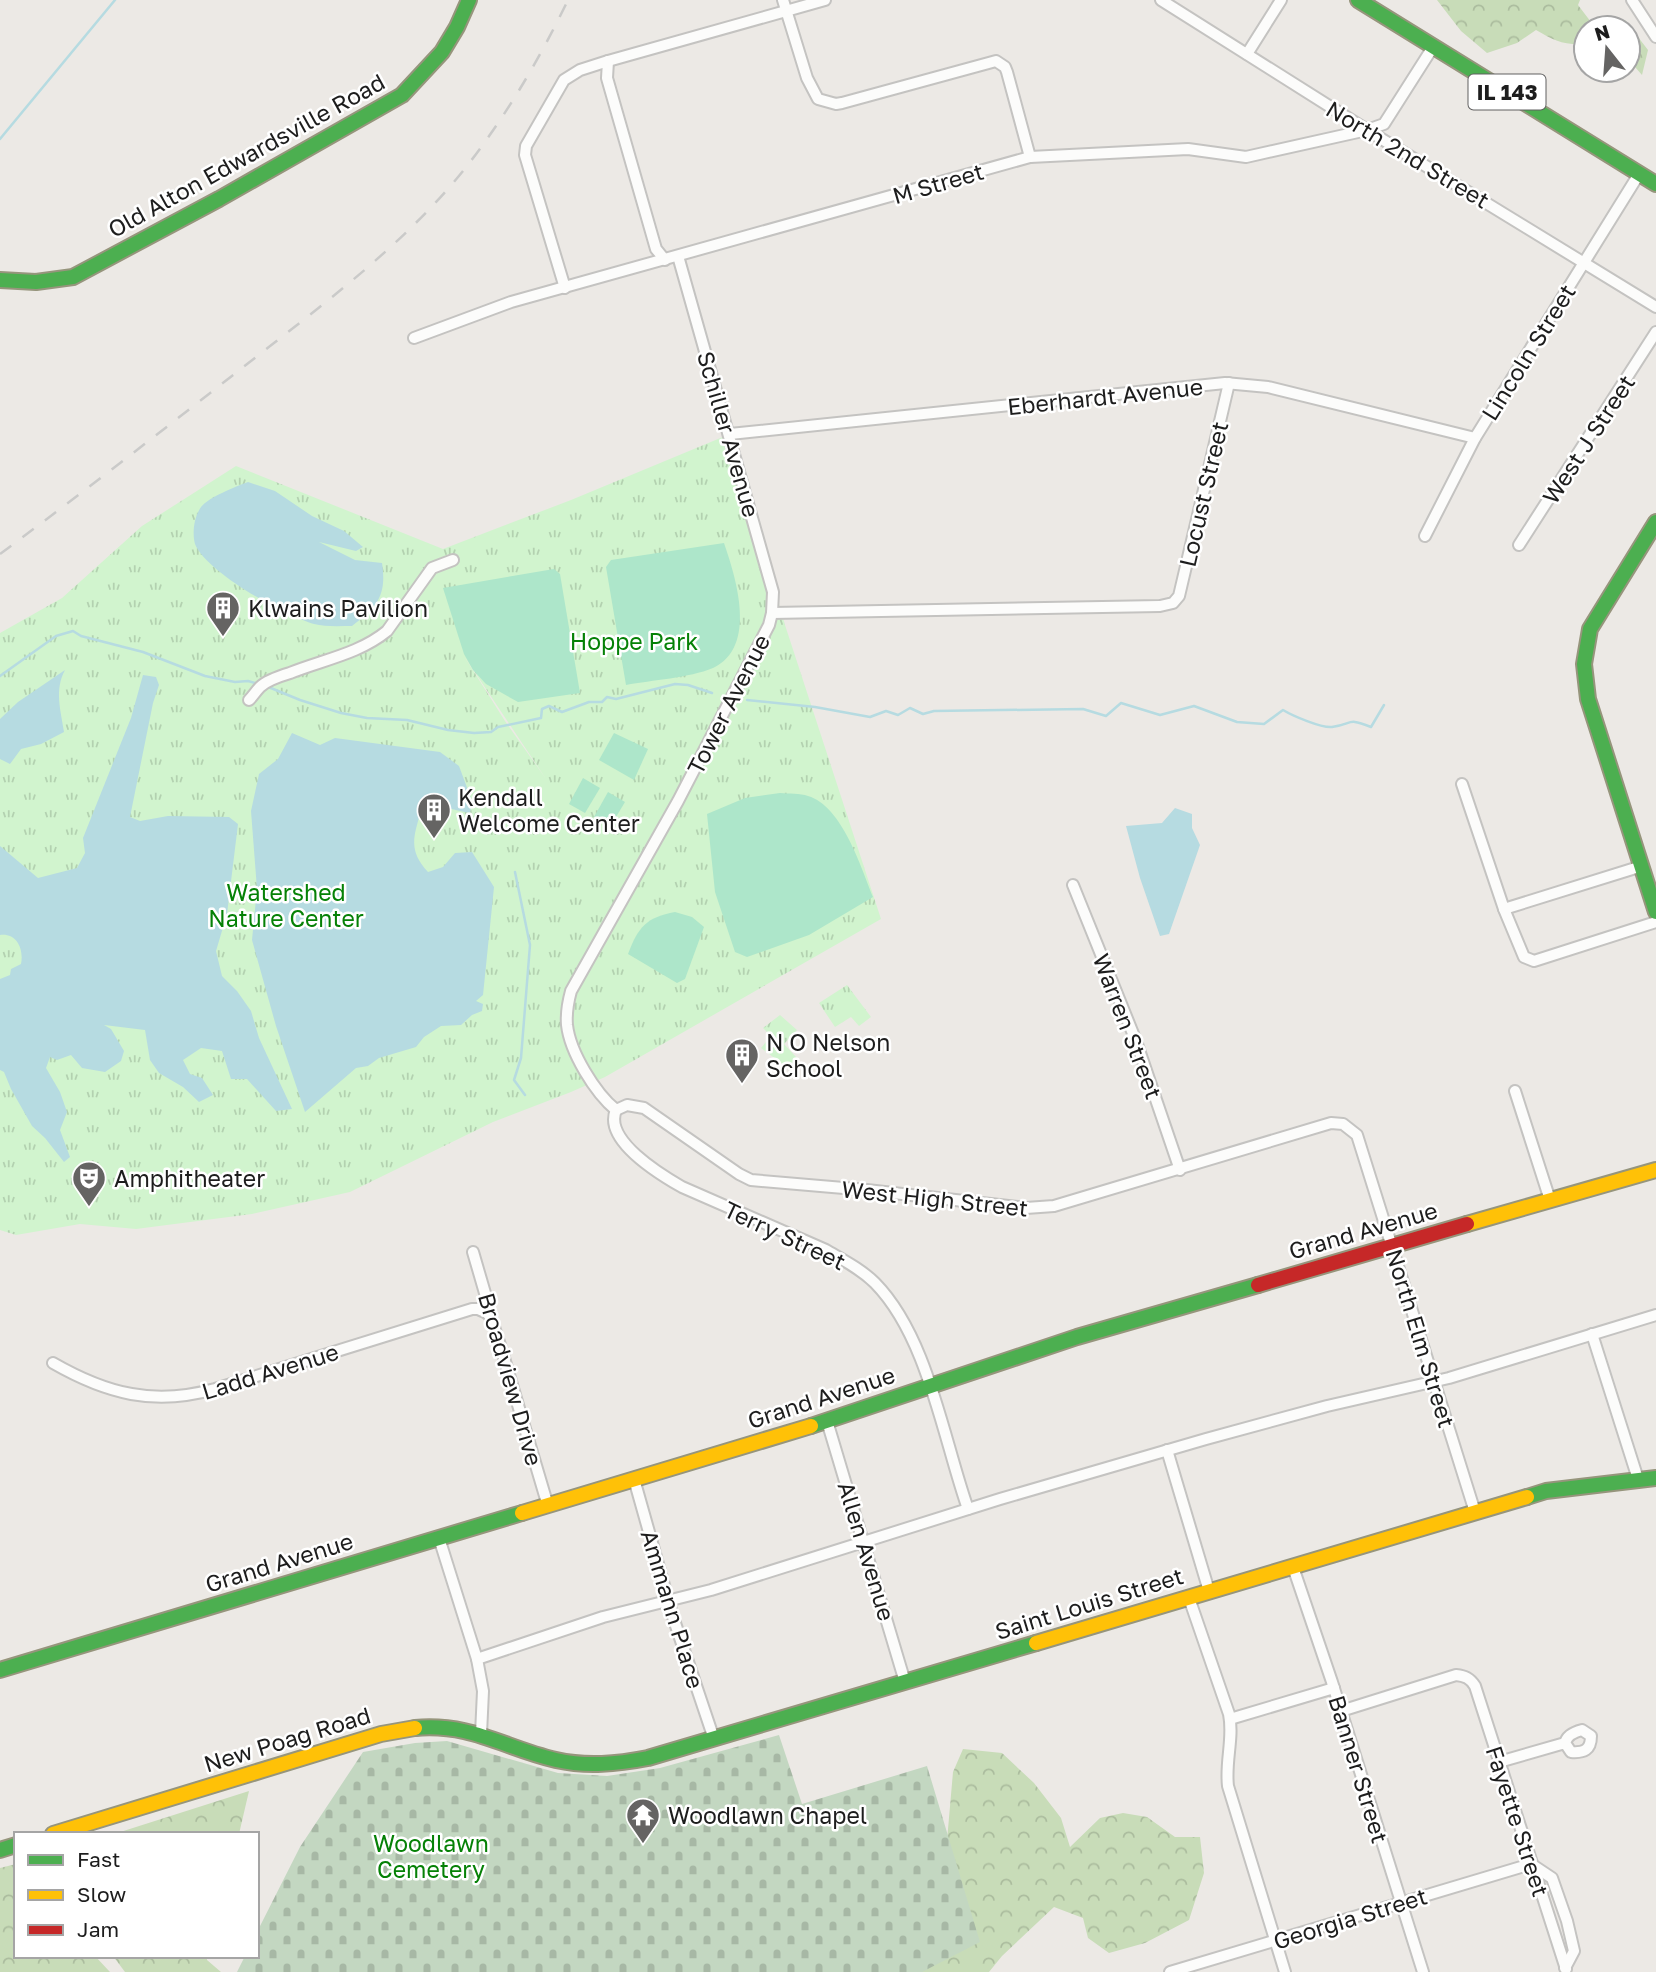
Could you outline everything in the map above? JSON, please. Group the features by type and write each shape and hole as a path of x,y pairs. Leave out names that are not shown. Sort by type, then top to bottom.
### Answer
{"street":[{"name":"Old Alton Edwardsville Road","path":"0,280 35,283 73,276 219,199 402,95 426,73 443,52 469,0"},
{"path":"565,288 525,155 526,146 561,84 570,75 608,61 784,5 825,0"},
{"name":"North 2nd Street","path":"1161,0 1656,307"},
{"path":"1247,54 1280,0"},
{"name":"IL 143","path":"1358,0 1656,184"},
{"path":"1632,0 1656,37"},
{"path":"784,5 807,78 818,99 836,104 996,61 1001,62 1007,72 1030,157"},
{"name":"M Street","path":"414,338 511,302 1030,157 1188,149 1246,157 1367,130 1384,124 1433,47"},
{"path":"608,61 607,78 610,90 656,249 665,260"},
{"name":"Lincoln Street","path":"1425,536 1475,438 1639,174"},
{"name":"Schiller Avenue","path":"678,256 773,592 772,613"},
{"name":"West J Street","path":"1519,545 1656,332"},
{"name":"Eberhardt Avenue","path":"730,434 1229,383 1268,387 1475,438"},
{"name":"Locust Street","path":"1173,603 1180,596 1229,383"},
{"path":"1656,522 1590,629 1584,659 1588,698 1656,912"},
{"path":"249,700 260,687 272,680 354,652 378,639 387,631 432,568 453,560"},
{"name":"Tower Avenue","path":"616,1110 601,1096 574,1048 566,1016 571,991 678,801 769,625 772,613 1160,606 1173,603"},
{"path":"1462,784 1504,909 1524,957 1534,961 1656,922"},
{"path":"1504,909 1642,866"},
{"name":"Warren Street","path":"1073,885 1136,1041 1180,1170"},
{"path":"1516,1091 1550,1200"},
{"name":"West High Street","path":"616,1110 627,1105 644,1108 739,1174 762,1182 1039,1208 1180,1170 1331,1123 1350,1127"},
{"name":"Terry Street","path":"616,1110 614,1122 630,1150 664,1176 682,1187 826,1250 875,1283 903,1320 922,1361 968,1509"},
{"name":"North Elm Street","path":"1350,1127 1357,1135 1475,1512"},
{"name":"Grand Avenue","path":"0,1670 827,1421 1077,1337 1656,1170"},
{"name":"Broadview Drive","path":"473,1252 487,1300 488,1313 548,1506"},
{"name":"Ladd Avenue","path":"53,1363 124,1394 158,1398 179,1397 215,1389 472,1309 488,1313"},
{"path":"477,1659 603,1617 711,1590 1167,1450 1265,1422 1434,1382 1656,1315"},
{"path":"1592,1334 1638,1479"},
{"name":"Allen Avenue","path":"827,1421 905,1682"},
{"path":"1167,1450 1209,1591"},
{"name":"Saint Louis Street","path":"536,1753 567,1762 606,1764 648,1758 1553,1489 1656,1478"},
{"name":"Ammann Place","path":"634,1479 668,1601 714,1739"},
{"path":"439,1538 477,1659 483,1691 481,1734"},
{"name":"Banner Street","path":"1293,1567 1423,1972"},
{"path":"1189,1598 1230,1719 1228,1786 1285,1972"},
{"name":"Fayette Street","path":"1341,1711 1456,1675 1463,1676 1475,1686 1566,1970"},
{"path":"1230,1719 1334,1688"},
{"name":"New Poag Road","path":"59,1832 393,1731 453,1728 481,1734 536,1753"},
{"path":"1499,1762 1565,1743"},
{"path":"1531,1864 1552,1878 1560,1901 1574,1951 1566,1970"},
{"name":"Georgia Street","path":"1170,1972 1531,1864"}],"green space":[{"path":"1437,0 1580,0 1578,5 1585,14 1572,14 1572,44 1548,37 1536,30 1517,43 1487,53 1461,31"},
{"path":"1642,42 1648,50 1642,75"},
{"name":"Watershed Nature Center","path":"730,434 785,625 881,919 605,1077 493,1122 350,1192 252,1214 136,1229 80,1224 16,1235 0,1230 0,633 62,598 142,526 236,466 443,549 571,500","holes":["464,656 546,779 505,721"]},
{"name":"Hoppe Park","path":"724,543 734,574 740,611 735,645 727,658 713,668 703,671 626,685 606,567 611,560"},
{"path":"554,569 560,574 580,693 518,702 486,684 473,670 464,654 443,588"},
{"path":"614,733 648,749 634,780 599,760"},
{"path":"583,778 600,788 585,813 569,804"},
{"path":"608,792 625,802 610,827 594,817"},
{"path":"780,793 808,796 831,812 849,839 873,897 809,935 747,957 735,952 715,892 707,814 745,798"},
{"path":"675,912 692,917 704,927 685,979 677,983 628,954 640,930 650,920"},
{"path":"847,985 871,1017 859,1026 851,1017 835,1027 819,1003"},
{"path":"780,1015 797,1030 784,1044 796,1057 791,1065 784,1065 761,1048 771,1036 763,1028"},
{"name":"Woodlawn Cemetery","path":"779,1735 802,1804 927,1766 980,1942 922,1972 237,1972 244,1958 259,1958 259,1928 300,1847 363,1752 415,1743 447,1741 558,1773 607,1776 660,1768"},
{"path":"963,1749 1002,1753 1034,1783 1061,1818 1070,1847 1100,1818 1123,1813 1147,1817 1175,1837 1200,1837 1204,1873 1189,1920 1145,1943 1109,1953 1088,1938 1083,1918 1054,1907 1002,1956 989,1972 851,1972 946,1852 953,1772"},
{"path":"249,1791 239,1832 120,1832"},
{"path":"14,1864 14,1958 97,1958 110,1972 0,1972 0,1868"},
{"path":"114,1958 207,1958 221,1972 125,1972"}],"water":[{"path":"248,482 275,491 312,516 344,531 363,547 356,551 319,542 355,560 382,563 381,592 368,613 352,626 318,625 267,603 230,580 202,555 195,544 194,535 195,520 201,507 216,496"},
{"path":"65,670 59,693 64,732 41,744 21,749 10,764 0,759 0,719 18,702"},
{"path":"143,675 156,677 159,685 130,817 140,821 168,816 229,817 238,824 227,914 216,951 222,976 251,1011 259,1038 292,1109 276,1111 247,1079 231,1079 222,1051 201,1048 183,1060 190,1074 202,1078 213,1095 199,1102 183,1087 159,1073 150,1060 145,1030 104,1025 111,1029 124,1051 121,1061 105,1072 82,1068 71,1055 57,1060 50,1057 46,1068 60,1092 67,1112 60,1130 70,1157 64,1162 32,1126 4,1072 0,1070 0,979 10,975 11,969 21,964 22,958 15,939 0,935 0,846 38,878 77,868 85,853 83,838 131,718"},
{"path":"292,733 320,745 335,738 440,752 459,766 472,801 470,813 432,808 420,814 414,838 415,851 428,872 443,867 455,853 472,852 494,887 483,995 476,1001 483,1004 482,1011 472,1015 461,1025 441,1026 424,1037 416,1047 356,1068 305,1112 276,1026 252,940 257,889 251,811 259,774 278,759"},
{"path":"1175,808 1192,814 1192,828 1200,845 1169,934 1160,936 1126,826 1162,823"}],"waterway":[{"path":"0,139 115,0"},
{"path":"0,676 56,636 73,631 81,636 143,652 205,676 259,684"},
{"path":"266,686 341,713 367,718 407,720 474,733 491,732 498,727 541,718 542,709 549,706 562,712 589,702 602,702 607,697 616,699 675,684 688,685 712,693"},
{"path":"747,700 815,707 870,717 886,711 898,715 910,708 923,714 934,711 1083,709 1106,716 1121,703 1160,715 1194,706 1237,722 1264,724 1283,710 1327,727 1353,722 1371,727 1384,705"},
{"path":"515,872 530,945 521,1058 514,1080 525,1095"}],"railway":[{"path":"0,554 307,317 363,272 415,224 463,171 493,130 533,66 568,0"}],"traffic: fast":[{"path":"0,280 36,282 73,277 219,199 402,95 442,52 469,0"},
{"path":"1358,0 1656,184"},
{"path":"1656,522 1590,629 1584,664 1588,699 1656,912"},
{"path":"811,1426 1077,1337 1258,1285"},
{"path":"1527,1497 1546,1491 1656,1478"},
{"path":"0,1670 522,1513"},
{"path":"415,1728 454,1729 568,1762 625,1762 648,1758 1036,1643"},
{"path":"0,1850 14,1846"}],"traffic: slow":[{"path":"1467,1224 1656,1170"},
{"path":"522,1513 811,1426"},
{"path":"1036,1643 1527,1497"},
{"path":"60,1832 381,1734 415,1728"}],"traffic: jam":[{"path":"1258,1285 1467,1224"}],"place":[{"name":"Klwains Pavilion","path":"223,638"},
{"name":"Kendall Welcome Center","path":"434,840"},
{"name":"N O Nelson School","path":"742,1085"},
{"name":"Amphitheater","path":"89,1208"},
{"name":"Woodlawn Chapel","path":"643,1845"}]}
